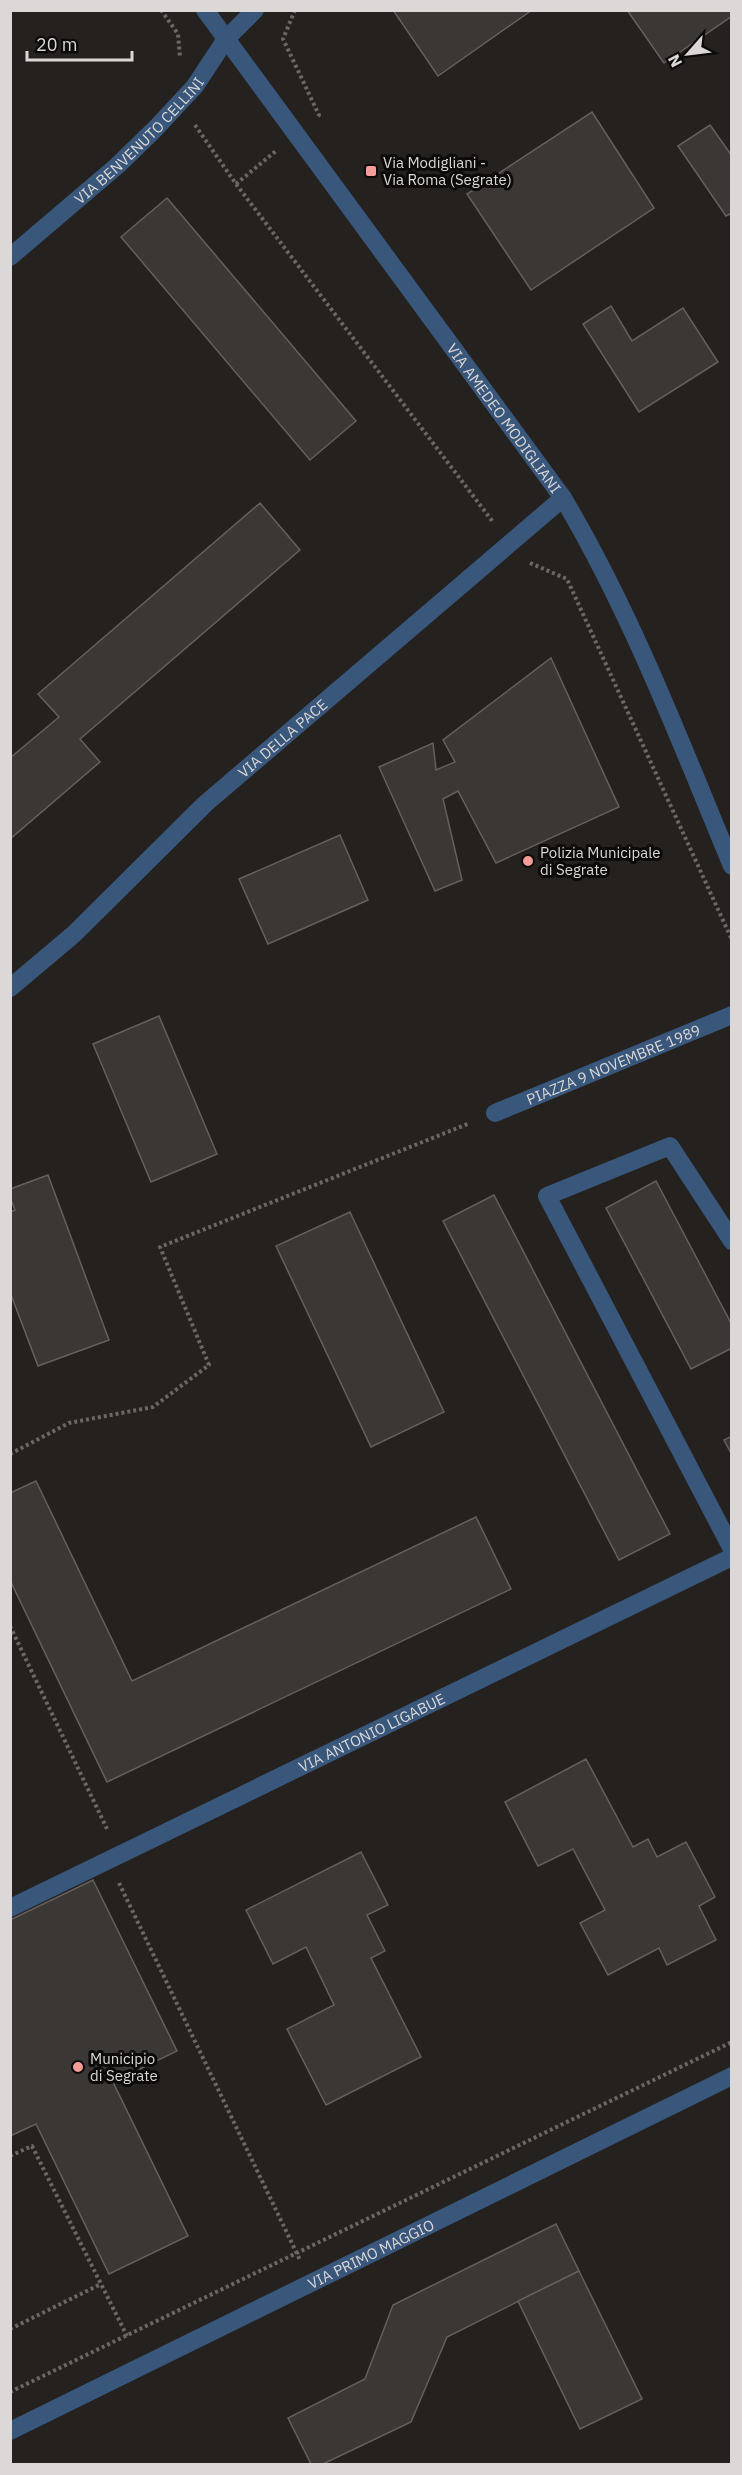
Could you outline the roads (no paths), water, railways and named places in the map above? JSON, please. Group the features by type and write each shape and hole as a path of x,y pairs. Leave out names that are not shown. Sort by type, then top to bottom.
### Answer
{"street":[{"name":"VIA AMEDEO MODIGLIANI","path":"205,10 563,498 596,553 623,608 732,866"},
{"name":"VIA BENVENUTO CELLINI","path":"10,257 118,165 180,103 226,39 255,10"},
{"name":"VIA DELLA PACE","path":"10,988 74,934 205,804 563,498"},
{"name":"PIAZZA 9 NOVEMBRE 1989","path":"495,1113 732,1016"},
{"path":"732,1240 670,1146 547,1196 732,1550"},
{"name":"VIA ANTONIO LIGABUE","path":"10,1908 732,1557"},
{"name":"VIA PRIMO MAGGIO","path":"10,2431 732,2076"}],"place":[{"name":"Via Modigliani - Via Roma (Segrate)","path":"371,171"},
{"name":"Polizia Municipale di Segrate","path":"528,861"},
{"name":"Municipio di Segrate","path":"78,2067"}]}
